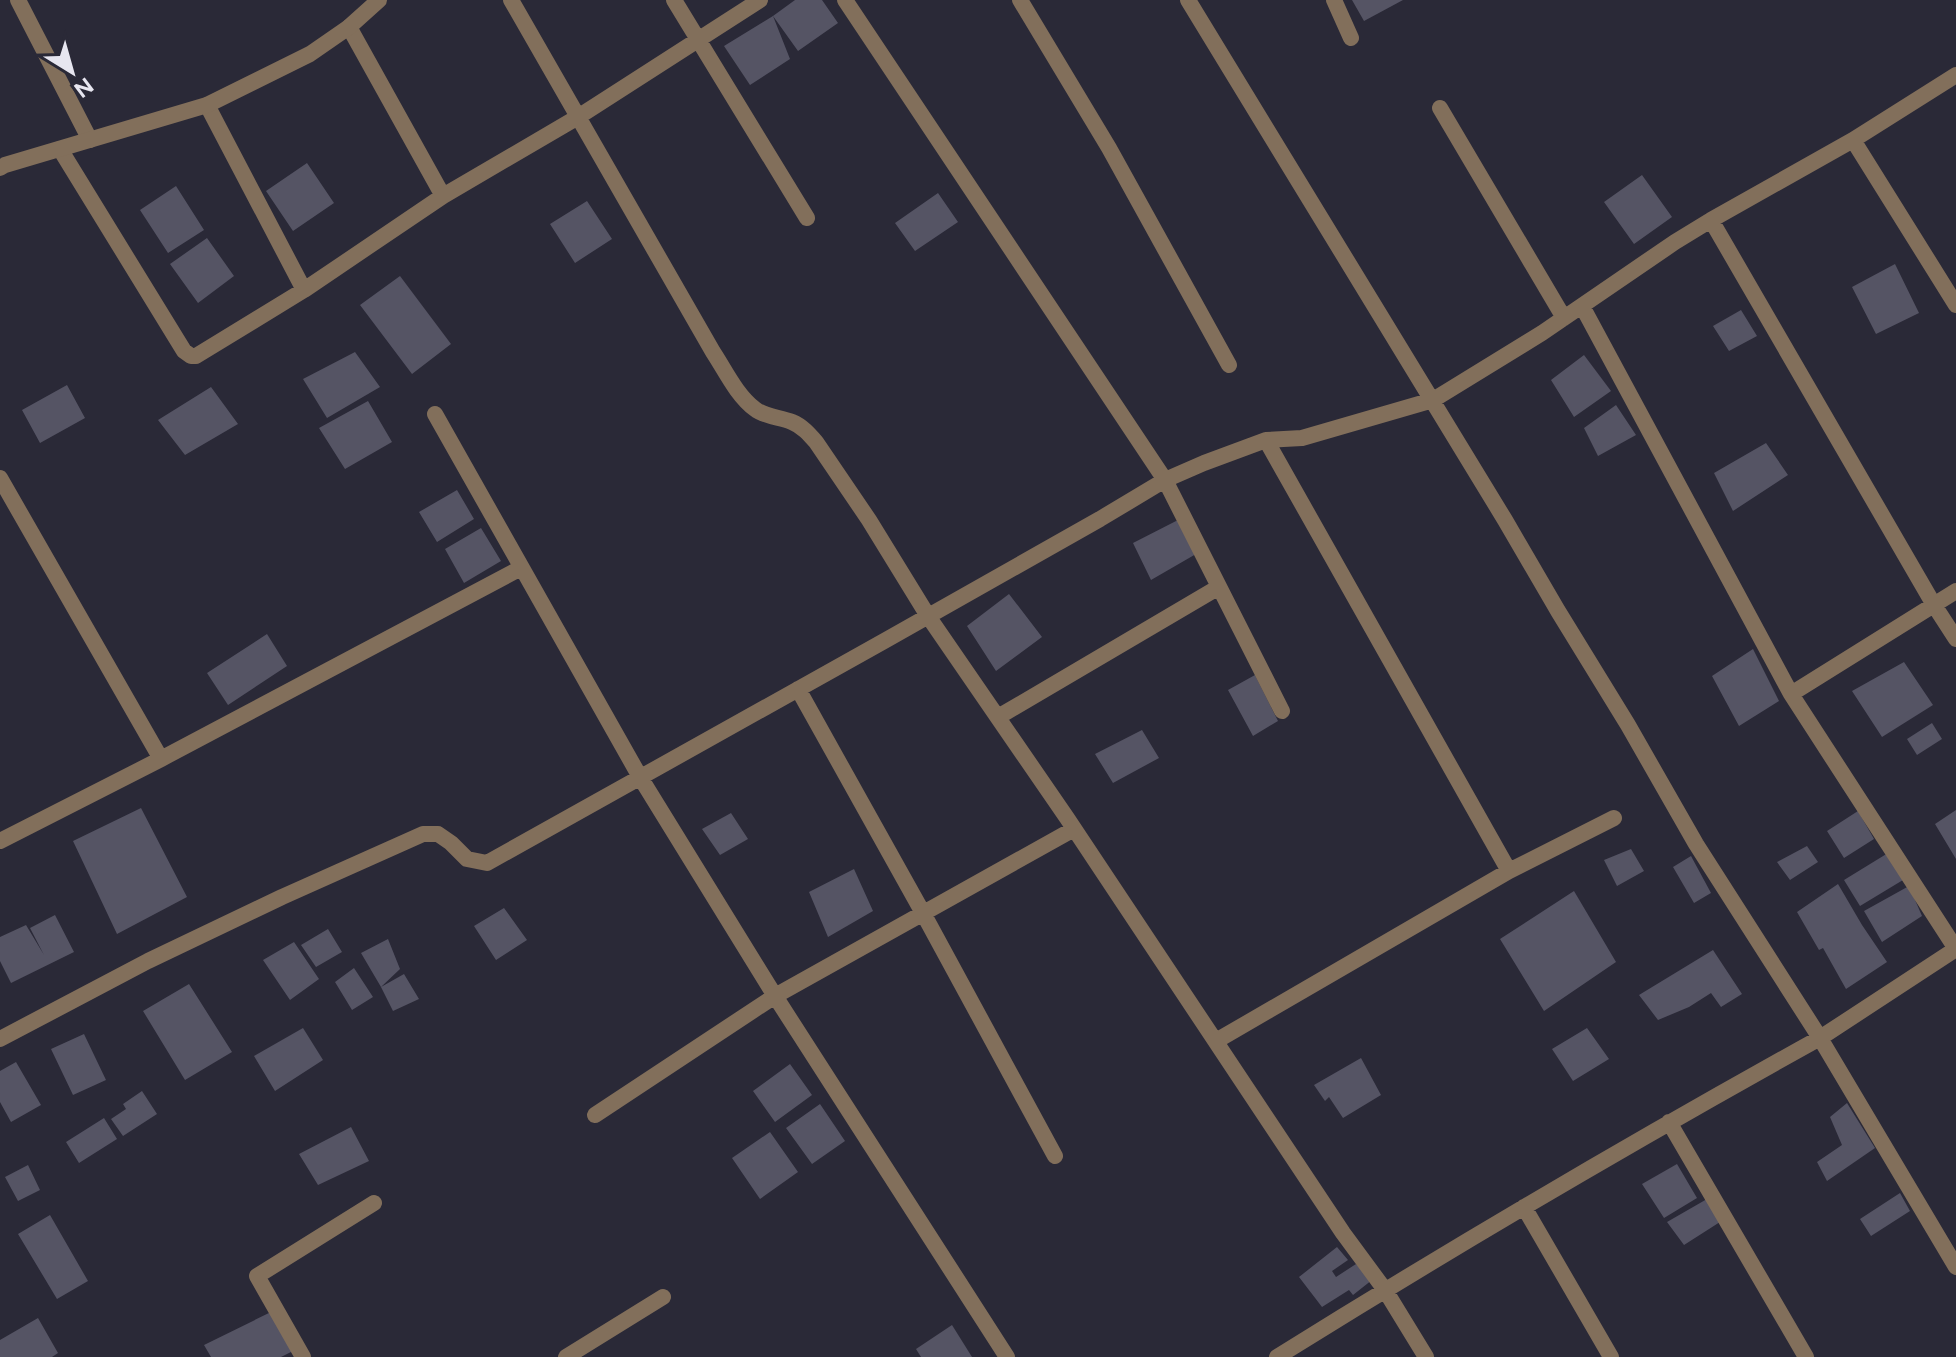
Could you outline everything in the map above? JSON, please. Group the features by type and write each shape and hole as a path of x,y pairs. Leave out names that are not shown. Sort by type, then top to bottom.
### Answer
{"street":[{"path":"18,0 90,140"},
{"path":"0,168 207,105 310,54 349,27 379,0"},
{"path":"511,0 713,352 755,410 794,422 816,442 928,616 1343,1233 1385,1290 1426,1357"},
{"path":"674,0 807,218"},
{"path":"60,149 184,351 191,356 200,354 304,290 443,196 578,117 760,0"},
{"path":"845,0 1165,480 1282,711"},
{"path":"1020,0 1109,148 1229,365"},
{"path":"1188,0 1433,400 1696,844 1820,1038 1956,1267"},
{"path":"1334,0 1351,38"},
{"path":"349,27 443,196"},
{"path":"0,1039 148,961 423,834 438,834 467,859 487,863 1165,480 1266,440 1302,438 1433,400 1564,318 1675,242 1853,140 1956,75"},
{"path":"207,105 304,290"},
{"path":"1440,108 1564,318"},
{"path":"1853,140 1956,305"},
{"path":"1711,220 1956,639"},
{"path":"1277,1357 1524,1207 1820,1038 1956,949 1791,694 1582,306"},
{"path":"435,414 640,777 775,996 1007,1357"},
{"path":"1266,440 1509,871"},
{"path":"0,478 161,759"},
{"path":"0,841 521,568"},
{"path":"998,717 1219,587"},
{"path":"1791,694 1956,591"},
{"path":"798,689 1055,1156"},
{"path":"1216,1041 1509,871 1614,818"},
{"path":"595,1115 775,996 1074,829"},
{"path":"1669,1122 1806,1357"},
{"path":"303,1357 257,1276 374,1203"},
{"path":"1524,1207 1611,1357"},
{"path":"566,1357 663,1297"}],"building":[{"path":"795,0 822,0 838,23 798,51 773,16"},
{"path":"1352,0 1403,0 1364,21"},
{"path":"773,16 790,59 750,85 724,46"},
{"path":"307,163 334,203 293,231 266,191"},
{"path":"1642,175 1672,217 1634,244 1604,202"},
{"path":"176,186 204,230 168,253 140,210"},
{"path":"938,193 958,222 915,251 895,223"},
{"path":"587,201 612,239 575,263 550,224"},
{"path":"207,238 234,276 198,303 170,264"},
{"path":"1895,264 1919,313 1876,334 1852,287"},
{"path":"400,276 451,344 412,374 360,305"},
{"path":"1741,310 1757,336 1729,351 1713,326"},
{"path":"355,352 380,387 327,418 303,379"},
{"path":"1584,355 1611,391 1574,417 1551,380"},
{"path":"67,385 85,418 40,443 22,410"},
{"path":"211,387 238,424 185,455 158,420"},
{"path":"368,401 392,442 345,469 319,428"},
{"path":"1616,405 1636,435 1598,456 1584,428"},
{"path":"1766,443 1788,475 1733,511 1714,473"},
{"path":"457,490 474,519 437,542 419,512"},
{"path":"1178,520 1196,554 1151,580 1133,543"},
{"path":"481,528 501,561 464,583 445,549"},
{"path":"1009,594 1042,637 996,671 967,626"},
{"path":"267,634 287,666 228,705 207,673"},
{"path":"1753,649 1779,701 1739,726 1712,676"},
{"path":"1904,662 1933,705 1882,737 1852,691"},
{"path":"1255,675 1278,721 1253,736 1228,690"},
{"path":"1932,723 1942,739 1917,755 1907,739"},
{"path":"1142,730 1159,758 1113,783 1095,754"},
{"path":"141,808 187,897 117,934 73,841"},
{"path":"1956,810 1956,859 1935,824"},
{"path":"1858,811 1874,839 1844,858 1827,831"},
{"path":"731,813 748,839 720,855 702,829"},
{"path":"1807,846 1818,862 1790,880 1777,862"},
{"path":"1631,849 1644,871 1617,886 1604,860"},
{"path":"1888,853 1903,880 1860,906 1844,880"},
{"path":"1691,856 1711,893 1694,903 1673,867"},
{"path":"854,869 873,911 828,937 809,892"},
{"path":"1838,884 1887,962 1846,989 1823,948 1819,950 1797,912"},
{"path":"1909,886 1922,916 1882,942 1864,911"},
{"path":"1574,891 1616,962 1544,1011 1500,939"},
{"path":"504,908 527,940 496,960 474,926"},
{"path":"55,915 74,952 11,983 0,961 0,937 26,925 44,955 30,928"},
{"path":"328,929 342,952 316,967 301,945"},
{"path":"388,939 400,969 381,987 361,953"},
{"path":"294,942 319,979 290,1000 263,960"},
{"path":"1713,950 1742,994 1721,1007 1711,993 1689,1007 1658,1020 1639,995"},
{"path":"354,968 373,997 352,1010 335,982"},
{"path":"404,974 419,999 393,1011 381,987"},
{"path":"189,984 232,1052 185,1080 143,1011"},
{"path":"303,1028 323,1060 275,1091 254,1056"},
{"path":"1587,1028 1609,1059 1573,1081 1552,1049"},
{"path":"84,1034 106,1080 73,1095 51,1049"},
{"path":"1361,1058 1381,1095 1343,1118 1329,1097 1325,1101 1314,1085"},
{"path":"16,1062 41,1105 11,1122 0,1102 0,1071"},
{"path":"790,1064 812,1095 775,1122 753,1091"},
{"path":"142,1091 157,1114 123,1136 111,1119 126,1109 123,1104"},
{"path":"1847,1103 1875,1148 1827,1181 1817,1162 1842,1145 1830,1117"},
{"path":"820,1104 845,1141 812,1164 786,1128"},
{"path":"104,1118 117,1139 79,1163 66,1142"},
{"path":"351,1127 369,1161 318,1185 299,1154"},
{"path":"770,1132 798,1172 760,1199 732,1158"},
{"path":"1677,1164 1697,1198 1664,1218 1642,1184"},
{"path":"28,1165 40,1190 18,1201 5,1177"},
{"path":"1900,1193 1910,1211 1871,1236 1860,1219"},
{"path":"1707,1199 1720,1222 1684,1245 1667,1222"},
{"path":"50,1215 88,1281 57,1299 18,1234"},
{"path":"1337,1247 1348,1260 1332,1271 1336,1277 1356,1264 1372,1280 1353,1295 1349,1290 1322,1307 1299,1277"},
{"path":"273,1311 293,1351 281,1357 211,1357 204,1345"},
{"path":"38,1318 58,1353 52,1357 0,1357 0,1340"},
{"path":"952,1325 972,1357 921,1357 916,1349"}]}
